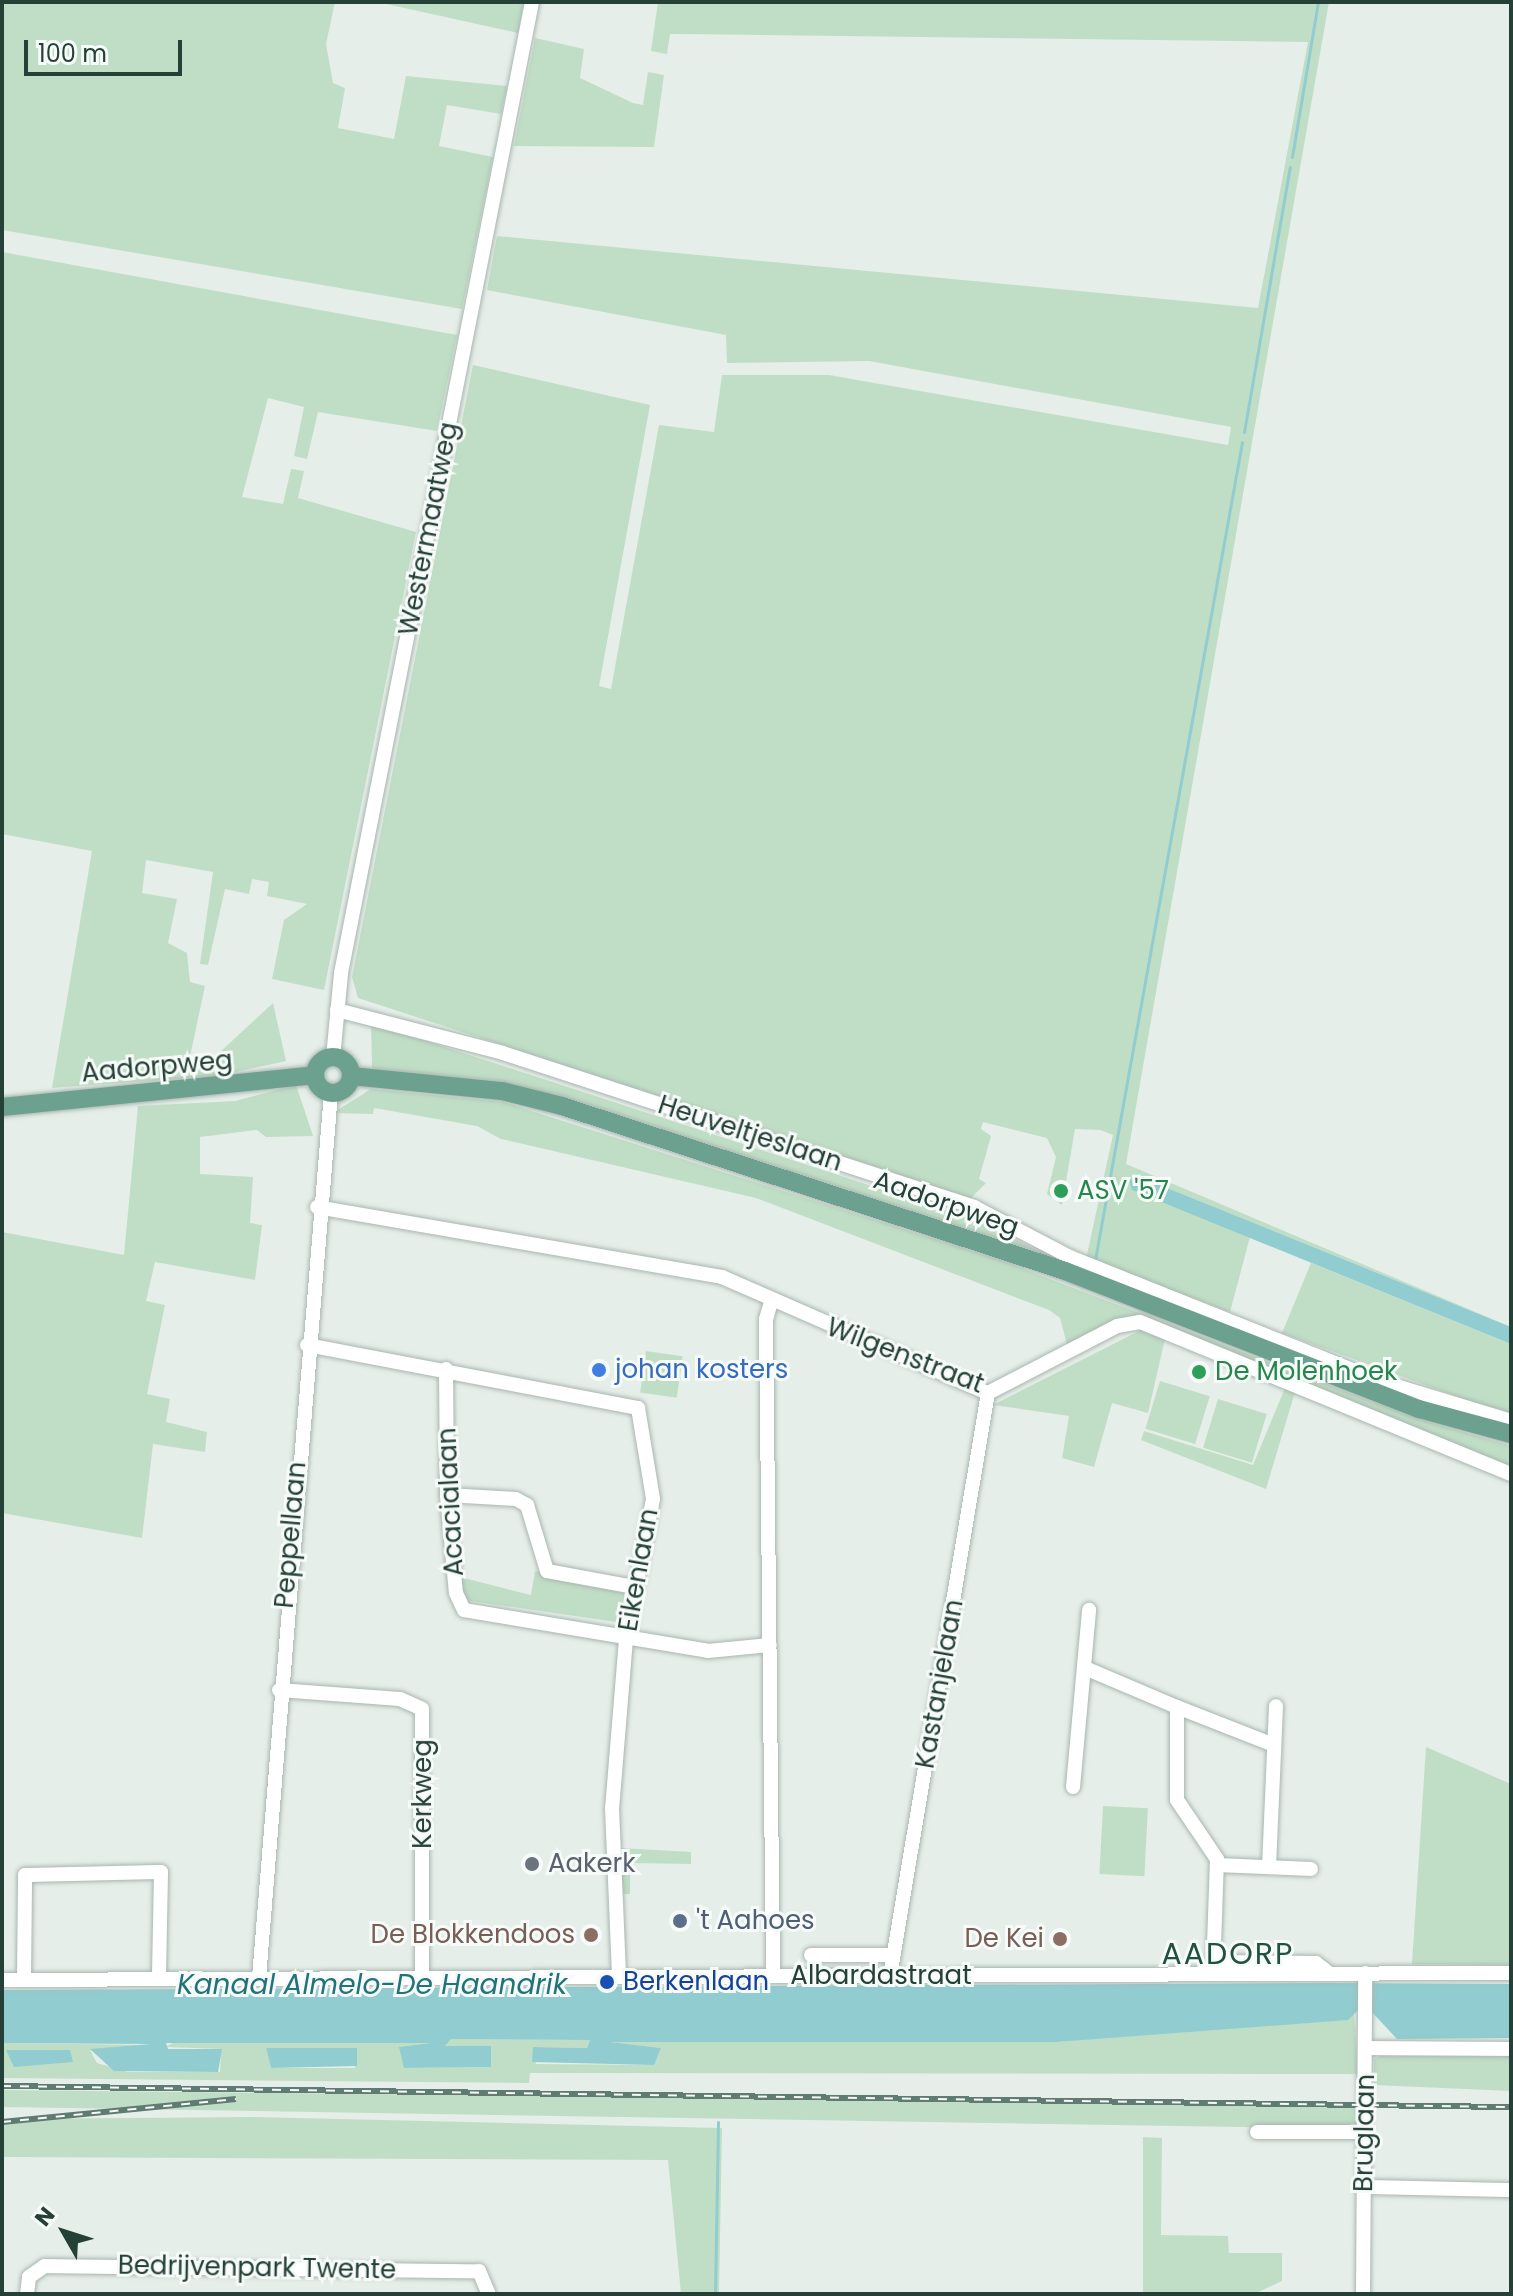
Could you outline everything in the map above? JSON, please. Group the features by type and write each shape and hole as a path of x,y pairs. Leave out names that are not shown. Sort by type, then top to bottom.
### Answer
{"main road":[{"path":"333,1058 351,1076 345,1089 331,1093 315,1075 333,1058"},
{"name":"Aadorpweg","path":"2,1107 315,1075"},
{"name":"Aadorpweg","path":"351,1076 502,1091 577,1110 1065,1271 1419,1409 1511,1434"}],"street":[{"name":"Westermaatweg","path":"333,1058 337,1010 532,2"},
{"name":"Heuveltjeslaan","path":"337,1010 503,1053 974,1207 1070,1257 1383,1382 1511,1421"},
{"name":"Peppellaan","path":"259,1978 317,1207 331,1093"},
{"name":"Wilgenstraat","path":"317,1207 722,1277 771,1302 988,1393 1083,1343 1132,1322 1164,1332 1511,1474"},
{"path":"771,1302 773,1976"},
{"name":"Eikenlaan","path":"307,1345 446,1369 638,1408 653,1499 626,1639 612,1808 619,1976"},
{"name":"Acacialaan","path":"446,1369 447,1495 456,1593 464,1610 708,1651 770,1645"},
{"name":"Kastanjelaan","path":"890,1976 988,1393"},
{"path":"447,1495 516,1499 527,1505 547,1571 634,1587"},
{"path":"1073,1787 1089,1610"},
{"path":"1085,1668 1274,1745"},
{"name":"Kerkweg","path":"279,1690 400,1699 422,1709 422,1977"},
{"path":"1269,1867 1276,1706"},
{"path":"1177,1707 1177,1800 1218,1865 1213,1968"},
{"path":"1218,1865 1311,1869"},
{"path":"24,1979 25,1875 161,1872 159,1979"},
{"name":"Albardastraat","path":"811,1955 893,1955"},
{"name":"Albardastraat","path":"2,1980 890,1976 1213,1968 1329,1973 1511,1973"},
{"name":"Bruglaan","path":"1365,1973 1365,2293"},
{"path":"1366,2048 1511,2049"},
{"path":"1257,2132 1365,2132"},
{"path":"1364,2187 1511,2190"},
{"name":"Bedrijvenpark Twente","path":"27,2294 34,2271 60,2266 479,2271 489,2294"}],"green space":[{"path":"2,2 335,2 326,44 333,83 345,88 338,128 394,139 406,76 507,86 501,114 447,105 439,146 493,157 462,309 2,230"},
{"path":"377,2 524,2 518,33"},
{"path":"658,2 1329,2 1126,1164 1511,1327 1140,1177 1132,1190 1250,1237 1230,1312 1086,1259 1113,1135 1100,1130 1075,1129 1062,1205 1047,1194 1056,1157 1047,1138 983,1122 981,1129 991,1136 979,1179 986,1183 971,1198 358,998 352,977 473,365 650,405 599,686 611,689 659,425 714,432 722,375 829,375 1228,445 1231,427 869,361 727,363 726,335 487,290 497,236 1258,308 1308,42 670,34 667,54 651,51"},
{"path":"535,38 584,49 580,78 633,103 643,105 648,72 664,75 654,147 514,146"},
{"path":"2,252 457,335 437,431 318,412 307,459 294,456 304,407 268,398 242,497 283,504 291,469 304,471 298,498 416,532 324,990 272,979 284,920 307,904 267,896 269,882 252,879 249,894 225,889 208,965 200,964 213,872 146,860 142,893 177,899 168,943 187,953 190,982 205,986 188,1066 206,1065 273,1003 286,1061 217,1076 52,1088 92,851 2,834"},
{"path":"371,1023 982,1222 1044,1254 555,1094 372,1068"},
{"path":"296,1085 313,1136 266,1137 257,1130 200,1137 200,1174 253,1177 250,1223 262,1225 255,1280 155,1262 146,1301 165,1305 147,1394 170,1399 166,1422 207,1432 205,1452 153,1444 142,1538 2,1513 2,1232 124,1255 138,1106 235,1101"},
{"path":"371,1089 503,1102 1000,1260 1415,1418 1511,1446 1511,1470 1151,1320 1068,1348 1060,1318 1049,1310 756,1198 501,1139 477,1126 374,1108 373,1114 333,1113"},
{"path":"1311,1263 1511,1344 1511,1416 1282,1333"},
{"path":"1141,1330 1165,1339 1148,1413 1112,1403 1094,1467 1062,1458 1069,1416 993,1405"},
{"path":"646,1351 683,1356 677,1398 640,1393"},
{"path":"1160,1381 1210,1396 1195,1444 1145,1429"},
{"path":"1285,1388 1295,1392 1266,1489 1141,1440 1144,1431 1253,1465"},
{"path":"1218,1399 1267,1414 1252,1463 1203,1448"},
{"path":"535,1571 624,1593 623,1623 464,1600 460,1577 531,1595"},
{"path":"1426,1747 1511,1784 1511,1965 1412,1964"},
{"path":"1103,1806 1148,1808 1144,1876 1099,1874"},
{"path":"620,1848 691,1852 691,1864 630,1863 630,1894 620,1894"},
{"path":"1354,2014 1358,2074 530,2073 529,2083 2,2078 2,2043 153,2045 90,2050 97,2063 128,2072 220,2072 221,2049 165,2047 175,2042 432,2043 404,2068 489,2067 491,2047 445,2046 451,2039 590,2040 587,2048 533,2047 536,2064 653,2065 661,2048 611,2042 1056,2042","holes":["266,2048 356,2048 355,2068 271,2068"]},
{"path":"1511,2055 1511,2091 1374,2085 1374,2059 1381,2056"},
{"path":"2,2090 1358,2105 1358,2129 2,2107"},
{"path":"254,2117 722,2128 719,2294 681,2294 668,2160 2,2157 2,2119"},
{"path":"1143,2137 1162,2138 1161,2235 1228,2236 1229,2253 1282,2253 1282,2281 1254,2294 1143,2294"}],"water":[{"path":"1140,1177 1511,1327 1511,1344 1132,1190 1129,1180"},
{"path":"1511,1984 1511,2038 1397,2039 1370,2010 1358,2010 1348,2020 1056,2042 611,2042 661,2048 654,2065 532,2062 533,2047 587,2048 590,2040 451,2039 445,2046 491,2046 491,2067 404,2068 399,2047 432,2043 166,2043 168,2049 222,2049 218,2072 114,2071 90,2049 151,2044 2,2043 2,1990"},
{"path":"266,2048 357,2048 357,2066 271,2068"},
{"path":"6,2050 70,2050 73,2062 14,2067"}],"waterway":[{"path":"1292,157 1318,2"},
{"path":"1244,432 1290,167"},
{"path":"1095,1260 1242,442"},
{"path":"715,2294 718,2122"}],"railway":[{"path":"2,2086 1511,2107"},
{"path":"2,2122 236,2099"}],"place":[{"name":"ASV '57","path":"1061,1191"},
{"name":"johan kosters","path":"599,1370"},
{"name":"De Molenhoek","path":"1199,1372"},
{"name":"Aakerk","path":"532,1864"},
{"name":"'t Aahoes","path":"680,1921"},
{"name":"De Blokkendoos","path":"591,1935"},
{"name":"De Kei","path":"1060,1939"},
{"name":"Berkenlaan","path":"607,1982"}],"district":[{"name":"AADORP","path":"1228,1954"}],"water label":[{"name":"Kanaal Almelo-De Haandrik","path":"372,1985"}]}
